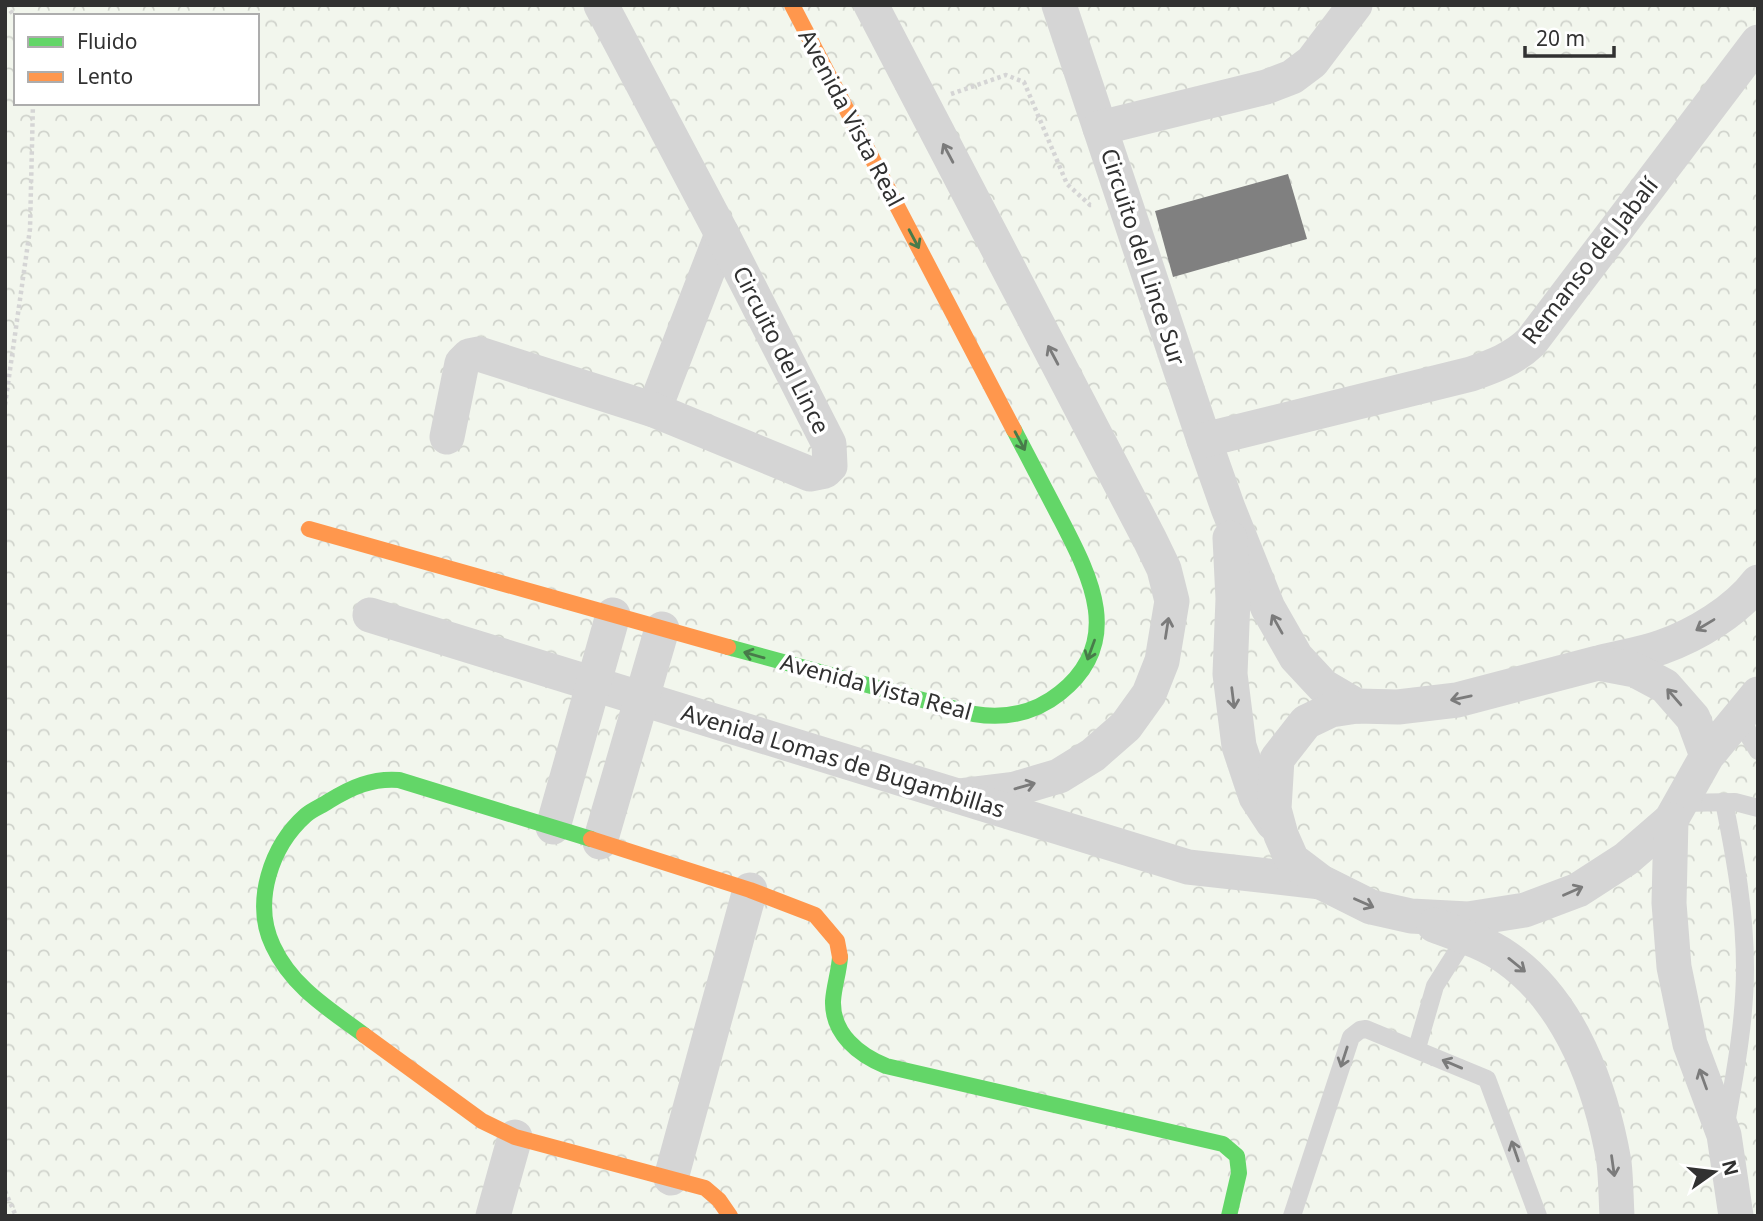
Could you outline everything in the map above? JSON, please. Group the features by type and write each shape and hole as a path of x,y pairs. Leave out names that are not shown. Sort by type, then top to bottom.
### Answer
{"street":[{"name":"Circuito del Lince","path":"447,437 462,363 464,359 479,354 654,410 810,474 825,471 830,466 829,444 601,5"},
{"name":"Avenida Vista Real","path":"309,528 930,704 989,716 1026,713 1049,704 1072,685 1085,666 1096,637 1097,608 1086,568 792,5"},
{"path":"871,5 1150,540 1164,569 1171,601 1161,661 1149,694 1126,726 1093,754 1059,776 1015,789 958,796"},
{"name":"Circuito del Lince Sur","path":"1059,5 1204,440 1228,508 1269,608 1296,657 1323,686 1357,706"},
{"path":"1100,128 1266,87 1292,77 1312,62 1355,5"},
{"name":"Remanso del Jabalí","path":"1204,440 1471,374 1503,363 1518,354 1531,342 1758,41"},
{"path":"654,410 722,234"},
{"name":"Circuito del Lince Sur","path":"1228,508 1233,599 1230,674 1239,746 1256,797 1281,835 1292,860 1321,882"},
{"path":"1281,835 1274,808 1277,760 1306,723 1331,710 1357,706 1398,707 1457,700 1662,647 1708,625 1748,594 1758,582"},
{"name":"Avenida Lomas de Bugambillas","path":"370,615 1188,867 1321,882"},
{"path":"553,827 613,615"},
{"path":"600,842 662,629"},
{"path":"1598,663 1635,670 1665,686 1693,718 1707,756"},
{"path":"1411,916 1468,919 1525,910 1578,890 1626,859 1675,811 1707,756 1750,704"},
{"path":"574,750 623,762"},
{"path":"730,1216 719,1199 705,1188 515,1137 482,1121 306,992 286,969 272,946 264,915 265,888 278,853 305,816 351,787 390,779 409,781 750,890 815,915 837,941 840,959 834,1003 838,1027 866,1058 886,1066 1223,1144 1237,1156 1240,1173 1229,1216"},
{"path":"1675,811 1669,903 1674,967 1690,1044 1724,1135 1736,1216"},
{"path":"1321,882 1371,907 1411,916 1466,937 1506,957 1534,980 1556,1010 1582,1054 1599,1102 1614,1163 1617,1216"},
{"path":"671,1178 750,890"},
{"path":"493,1216 515,1137"}],"lane":[{"path":"1750,704 1750,738 1758,751"},
{"path":"1675,811 1724,802 1758,808"},
{"path":"1724,802 1740,885 1745,969 1738,1054 1724,1135"},
{"path":"1417,1048 1435,986 1466,937"},
{"path":"1292,1216 1351,1037 1366,1029 1488,1079 1538,1216"}],"path":[{"path":"922,104 1006,75 1024,82 1067,184 1090,205 1124,201"},
{"path":"5,405 30,229 33,105"},
{"path":"5,1191 16,1216"}],"green space":[{"path":"5,5 1758,5 1758,1216 5,1216"}],"building":[{"path":"1288,174 1307,239 1173,277 1155,211"}],"traffic: fast":[{"path":"728,647 974,714 997,716 1019,713 1030,710 1060,693 1080,673 1092,652 1097,629 1096,607 1081,561 1014,430"},
{"path":"364,1035 325,1006 290,974 273,946 267,929 264,911 268,876 283,842 306,815 363,784 399,780 591,839"},
{"path":"840,957 833,1001 834,1013 842,1033 866,1056 886,1066 1223,1144 1237,1156 1239,1173 1229,1216"}],"traffic: slow":[{"path":"792,5 1014,430"},
{"path":"309,529 728,647"},
{"path":"591,839 750,890 815,915 837,941 840,957"},
{"path":"364,1035 482,1121 515,1137 705,1188 719,1200 730,1216"}]}
